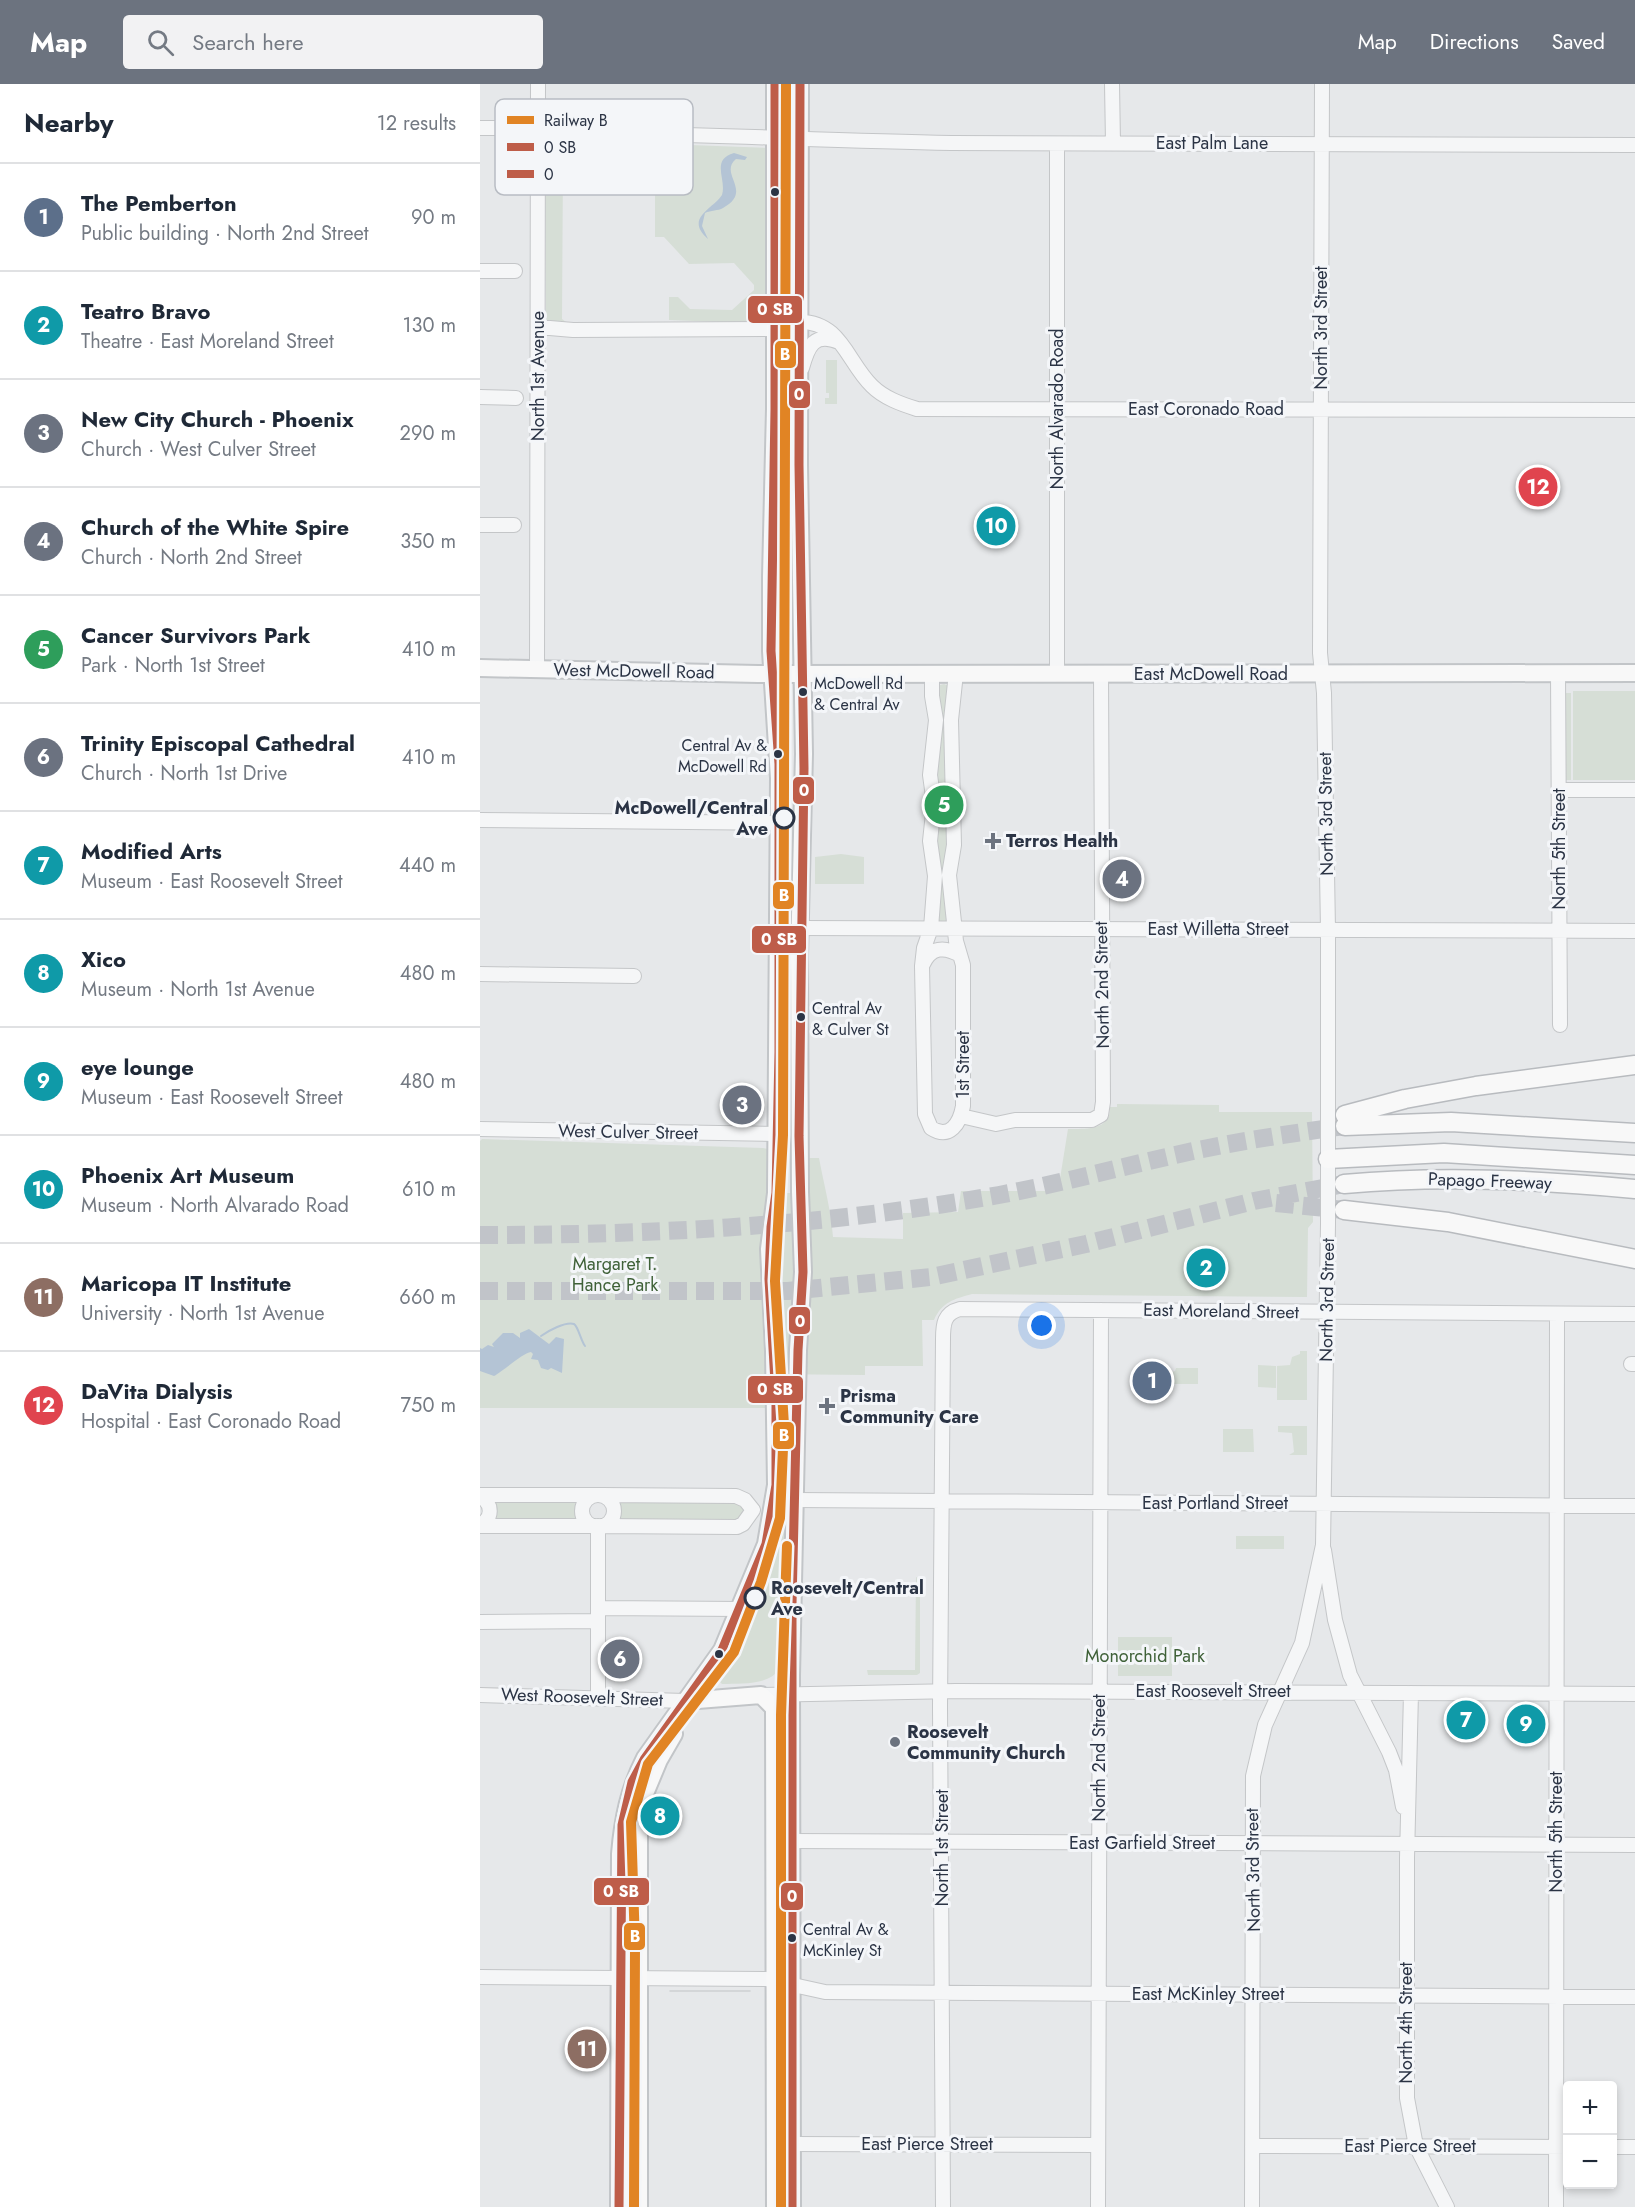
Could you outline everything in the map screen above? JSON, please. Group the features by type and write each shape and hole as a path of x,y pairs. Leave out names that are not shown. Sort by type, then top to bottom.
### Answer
{"highway":[{"path":"1635,1065 1476,1086 1405,1099 1345,1121 1451,1122 1635,1133"},
{"path":"1329,1153 1442,1145 1635,1157"},
{"path":"1329,1153 1444,1153 1635,1166"},
{"name":"Papago Freeway","path":"1344,1184 1442,1178 1532,1180 1635,1189"},
{"path":"1344,1210 1448,1222 1635,1259"}],"main road":[{"path":"619,2207 620,1854 625,1814 637,1773 722,1650 741,1609 766,1544 773,1511 776,1400 769,1269 771,1227 776,1193 779,823 788,673 799,378 799,322 788,138 775,84"},
{"path":"776,2207 783,1982 792,1841 791,1694 798,1350 803,1272 800,1192 801,928 788,673 771,651 771,577 775,227 788,138 800,84"},
{"path":"775,227 780,244 780,304 791,322 799,322"},
{"name":"West McDowell Road","path":"480,668 788,673"},
{"name":"East McDowell Road","path":"788,673 1635,673"},
{"path":"761,1695 769,1702 775,1714 775,1912 783,1982 792,2144 792,2207"},
{"name":"West Roosevelt Street","path":"682,1705 761,1695"},
{"path":"639,2207 639,1808 658,1760 678,1726 682,1705"},
{"path":"775,1912 786,1852 787,1822 792,1811"}],"street":[{"name":"North 1st Avenue","path":"538,84 538,99"},
{"path":"1112,84 1113,143"},
{"name":"North 3rd Street","path":"1252,2207 1254,1994 1252,1787 1255,1762 1265,1725 1308,1624 1323,1545 1329,1153 1328,930 1323,674 1320,653 1322,84"},
{"name":"East Palm Lane","path":"693,136 1057,144 1635,145"},
{"name":"North Alvarado Road","path":"1057,144 1057,674"},
{"name":"North 1st Avenue","path":"537,669 539,195"},
{"path":"480,271 515,271"},
{"name":"East Coronado Road","path":"799,322 823,326 841,343 872,386 902,405 917,409 1635,410"},
{"path":"538,327 573,330 775,329"},
{"path":"799,378 806,353 815,341 824,338 841,343"},
{"path":"480,398 516,398"},
{"path":"480,525 514,525"},
{"path":"931,928 935,876 930,841 934,804 930,775 936,720 932,696 932,673"},
{"path":"956,673 951,720 954,845 949,875 956,928"},
{"name":"North 2nd Street","path":"961,1116 996,1124 1015,1120 1092,1120 1101,1115 1103,1102 1101,674"},
{"name":"North 5th Street","path":"1558,674 1560,1025"},
{"path":"1559,790 1635,790"},
{"path":"480,820 779,823"},
{"name":"East Willetta Street","path":"801,928 1635,932"},
{"name":"1st Street","path":"931,928 924,948 922,966 926,1119 931,1128 943,1132 955,1129 961,1116 963,965 956,928"},
{"path":"922,966 927,956 939,949 951,950 960,956"},
{"path":"480,974 634,976"},
{"name":"West Culver Street","path":"480,1129 776,1134"},
{"name":"East Moreland Street","path":"952,1311 960,1309 1635,1314"},
{"name":"North 2nd Street","path":"1098,2207 1101,1310"},
{"name":"North 1st Street","path":"943,2207 943,1842 940,1691 943,1323 952,1311"},
{"name":"North 5th Street","path":"1556,2207 1562,2147 1556,1996 1557,1314"},
{"path":"598,1495 610,1501 614,1511 610,1521 598,1526 586,1521 582,1510 586,1500 598,1495"},
{"path":"480,1496 736,1496 745,1500 753,1510 773,1511"},
{"path":"480,1496 487,1501 490,1511 487,1521 480,1526"},
{"name":"East Portland Street","path":"795,1500 1635,1506"},
{"path":"480,1526 736,1527 743,1524 753,1510"},
{"path":"598,1526 598,1696"},
{"name":"North 3rd Street","path":"1323,1545 1343,1652 1359,1692"},
{"path":"480,1622 598,1614 741,1609"},
{"name":"East Roosevelt Street","path":"791,1694 940,1691 1635,1694"},
{"name":"North 4th Street","path":"1359,1692 1396,1770 1408,1837"},
{"name":"North 4th Street","path":"1411,1693 1406,1995 1407,2098 1416,2146 1447,2207"},
{"name":"West Roosevelt Street","path":"761,1695 791,1694"},
{"name":"West Roosevelt Street","path":"480,1695 598,1696 682,1705"},
{"name":"East Garfield Street","path":"792,1841 1099,1844 1253,1843 1408,1837 1635,1845"},
{"name":"East McKinley Street","path":"480,1977 783,1982 825,1992 1635,1996"},
{"name":"East Pierce Street","path":"792,2144 1098,2145"},
{"name":"East Pierce Street","path":"1252,2146 1562,2147"},
{"path":"1617,2147 1635,2147"}],"green space":[{"path":"693,145 769,148 769,324 669,320 669,297 678,297 690,309 732,310 754,290 754,285 734,263 689,264 664,237 655,237 655,195 693,195"},
{"path":"545,195 563,195 562,319 570,325 546,321"},
{"path":"826,360 837,360 837,404 825,404 825,398 829,398 829,393 826,393"},
{"path":"944,684 951,687 949,921 937,922 936,686"},
{"path":"1573,691 1635,691 1635,780 1573,780"},
{"path":"1566,693 1571,693 1571,780 1565,780"},
{"path":"841,854 864,857 864,884 815,884 815,857"},
{"name":"Margaret T. Hance Park","path":"1117,1104 1219,1105 1219,1112 1312,1112 1313,1222 1308,1228 1307,1297 972,1294 949,1302 934,1320 922,1320 923,1366 865,1366 865,1375 761,1374 760,1395 766,1408 480,1408 480,1141 482,1139 763,1148 768,1149 767,1193 807,1193 807,1158 819,1158 833,1237 903,1239 903,1213 958,1212 961,1191 1058,1191 1068,1129 1102,1125 1109,1115 1110,1107 1117,1107"},
{"path":"1300,1351 1307,1351 1307,1400 1277,1400 1277,1366 1290,1365 1292,1357 1300,1354"},
{"path":"1258,1365 1276,1366 1276,1388 1258,1387"},
{"path":"1176,1368 1198,1368 1198,1384 1167,1384 1167,1373 1175,1371"},
{"path":"1278,1426 1307,1426 1307,1455 1289,1455 1294,1452 1292,1433 1278,1432"},
{"path":"1223,1429 1253,1429 1254,1452 1223,1452"},
{"path":"499,1500 574,1501 579,1513 574,1521 500,1521 495,1517 495,1504"},
{"path":"736,1500 746,1506 743,1521 622,1521 617,1514 621,1502"},
{"path":"783,1522 785,1541 779,1668 775,1674 762,1681 722,1684 718,1680 739,1646"},
{"path":"1236,1536 1284,1536 1284,1549 1236,1549"},
{"path":"916,1577 920,1579 920,1673 917,1675 868,1675 867,1670 915,1670"},
{"name":"Monorchid Park","path":"1118,1637 1172,1637 1172,1676 1118,1676"}],"water":[{"path":"734,153 747,157 745,160 736,159 732,165 736,195 732,202 723,208 705,213 702,226 708,239 701,232 700,220 703,214 722,195 721,165 727,156"},
{"path":"529,1329 549,1344 556,1337 564,1339 562,1373 551,1368 548,1370 541,1368 538,1360 531,1359 533,1354 531,1352 523,1355 494,1376 480,1371 480,1348 488,1345 494,1347 492,1344 503,1333 513,1333 520,1338 520,1333"}],"waterway":[{"path":"541,1336 552,1329 571,1323 577,1328 585,1346"}],"tunnel":[{"path":"480,1235 545,1235 740,1227 934,1206 1043,1186 1218,1146 1345,1126"},
{"path":"480,1291 788,1291 931,1277 1086,1244 1254,1201 1344,1184"},
{"path":"1276,1203 1344,1210"}],"tram line":[{"path":"670,1991 750,1991"}],"rail line":[{"name":"B","path":"634,2207 635,1945 631,1822 648,1764 734,1652 761,1582 780,1518 784,1425 775,1281 783,1135 786,84"},
{"name":"B","path":"781,2207 781,1715 787,1546"}],"transit line":[{"path":"619,2207 622,1825 632,1782 645,1758 722,1650 766,1544 776,1485 776,1400 769,1279 771,1227 776,1193 779,1052 779,764 771,651 775,409 775,84"},
{"name":"0","path":"792,2207 792,1604 798,1350 803,1272 799,1136 804,768 799,465 800,84"}],"place":[{"name":"DaVita Dialysis","path":"1538,487"},
{"name":"Phoenix Art Museum","path":"996,526"},
{"name":"McDowell Rd & Central Av","path":"803,692"},
{"name":"Central Av & McDowell Rd","path":"778,754"},
{"name":"Cancer Survivors Park","path":"944,805"},
{"name":"McDowell/Central Ave","path":"784,818"},
{"name":"Terros Health","path":"993,841"},
{"name":"Church of the White Spire","path":"1122,879"},
{"name":"Central Av & Culver St","path":"801,1017"},
{"name":"New City Church - Phoenix","path":"742,1105"},
{"name":"Teatro Bravo","path":"1206,1268"},
{"name":"The Pemberton","path":"1152,1381"},
{"name":"Prisma Community Care","path":"827,1406"},
{"name":"Roosevelt/Central Ave","path":"755,1598"},
{"name":"Trinity Episcopal Cathedral","path":"620,1659"},
{"name":"Modified Arts","path":"1466,1720"},
{"name":"eye lounge","path":"1526,1724"},
{"name":"Roosevelt Community Church","path":"895,1742"},
{"name":"Xico","path":"660,1816"},
{"name":"Central Av & McKinley St","path":"792,1938"},
{"name":"Maricopa IT Institute","path":"587,2049"}]}
